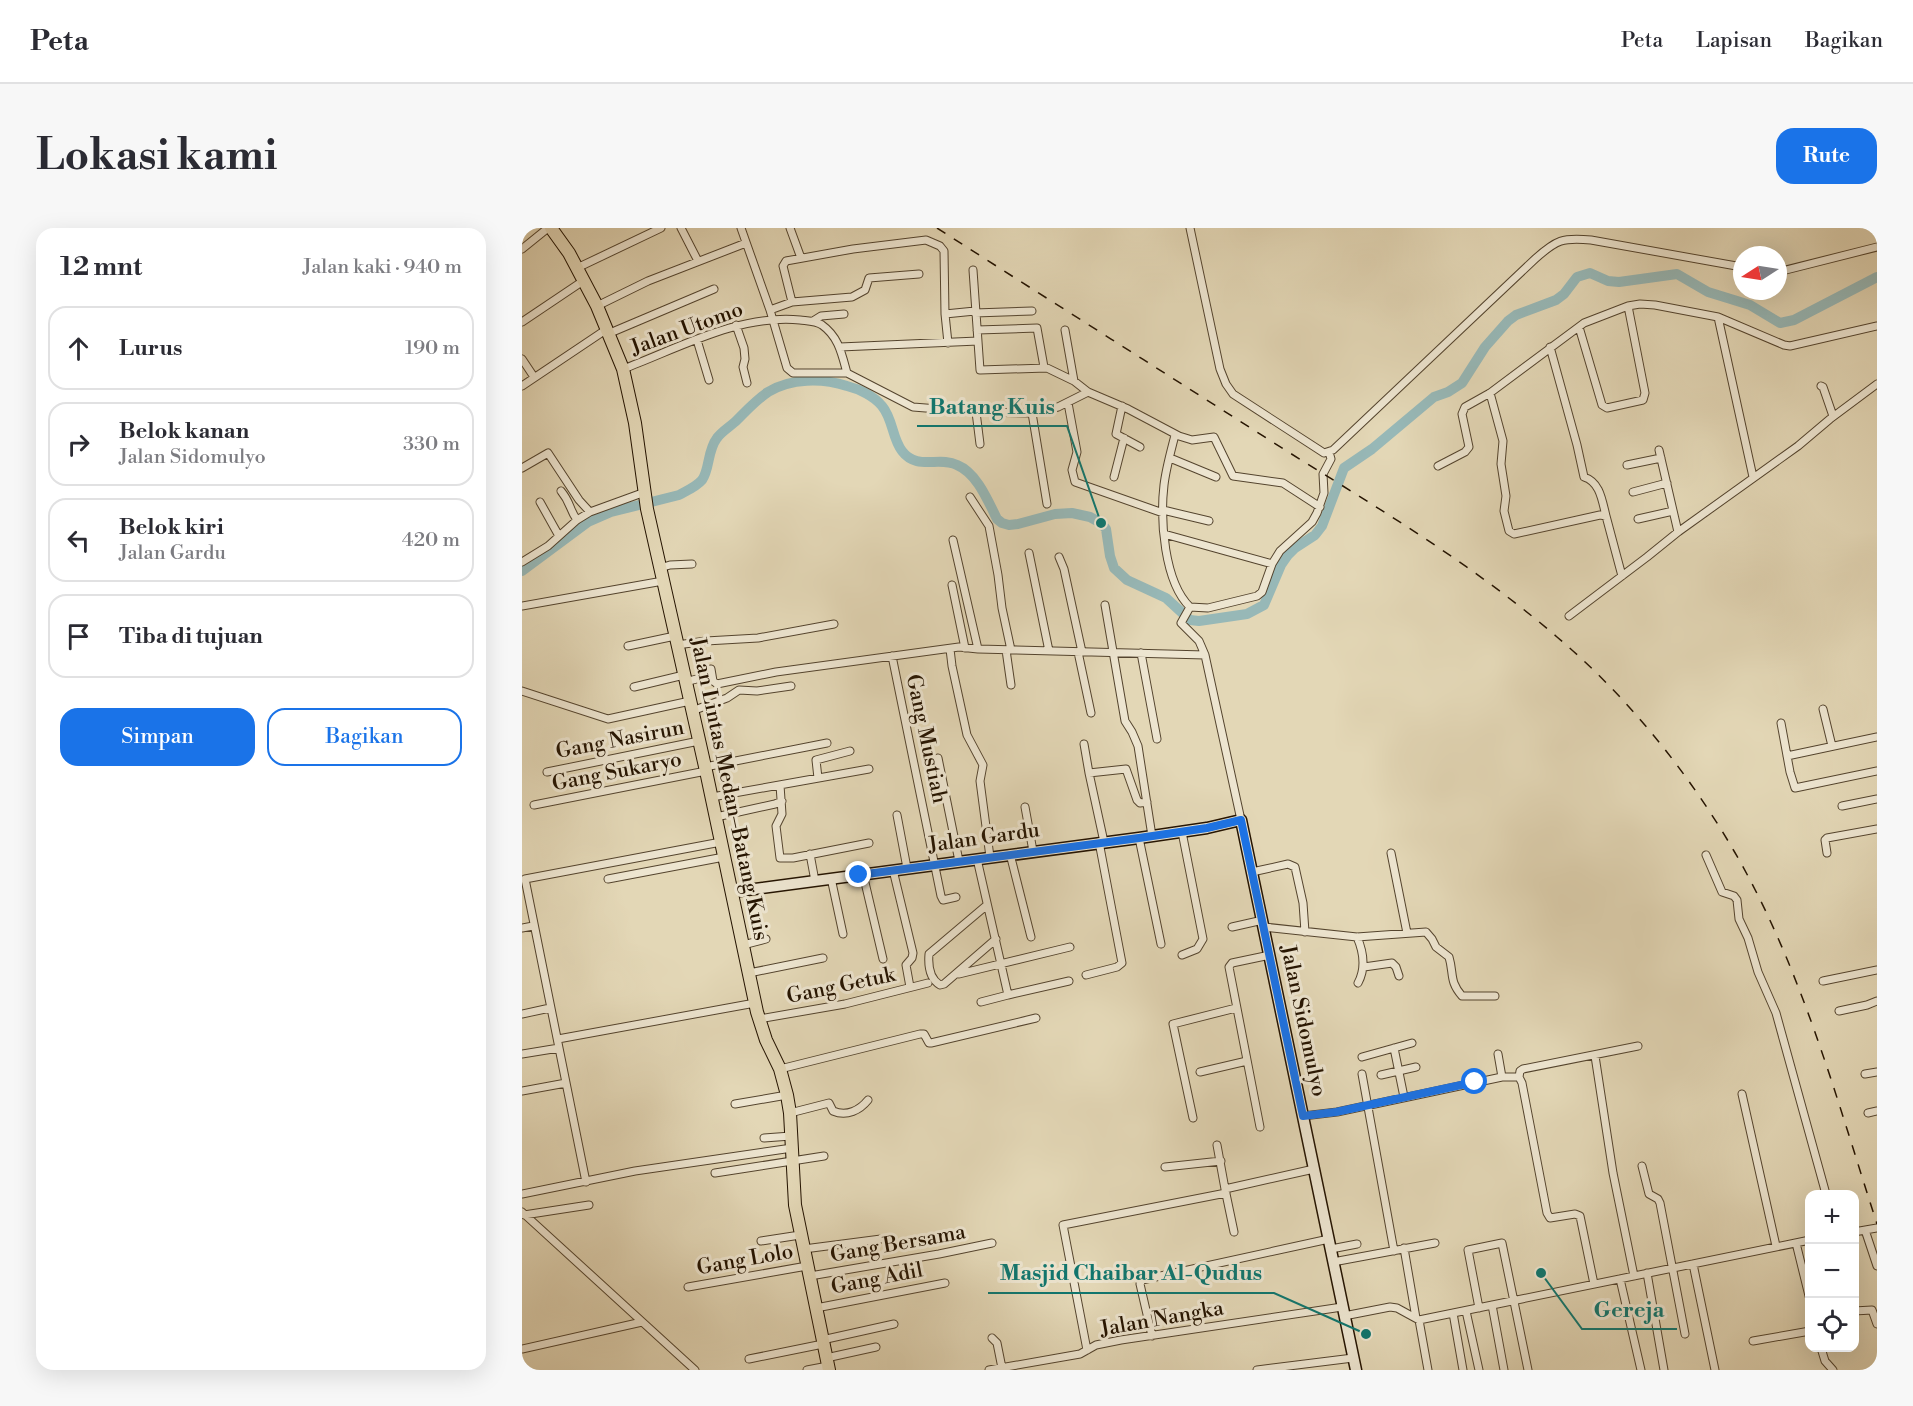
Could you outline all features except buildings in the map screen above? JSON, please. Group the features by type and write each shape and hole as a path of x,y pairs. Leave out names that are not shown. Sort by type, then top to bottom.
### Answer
{"highway":[{"name":"Jalan Lintas Medan–Batang Kuis","path":"550,228 569,252 597,306 623,369 660,568 706,769 755,1004 766,1040 780,1069 787,1095 792,1142 793,1190 827,1365"}],"street":[{"path":"522,249 550,228"},
{"path":"577,268 661,228"},
{"path":"681,228 698,261"},
{"path":"741,228 789,371 798,374 847,373 913,407 976,412 1032,413 1068,403 1088,392"},
{"path":"790,228 801,258"},
{"path":"1190,228 1220,369 1228,388 1242,402 1324,453 1329,452 1557,241 1592,240 1733,265"},
{"path":"792,302 783,263 786,261 929,240 944,251 948,343"},
{"path":"597,306 648,281 746,243"},
{"path":"1787,270 1877,247"},
{"path":"973,270 981,370 1044,367 1074,381 1088,392 1122,406 1175,435 1192,440 1214,437 1233,476 1282,483 1320,507"},
{"path":"770,310 792,302 847,299 865,290 868,278 919,274"},
{"path":"522,322 583,281"},
{"path":"522,386 609,331 714,289"},
{"path":"1438,466 1468,450 1469,443 1462,419 1462,410 1490,393 1580,327 1628,306 1655,305 1718,317 1748,328 1778,344 1790,346 1877,326"},
{"path":"1580,327 1602,405 1607,408 1644,400 1645,393 1628,306"},
{"path":"945,314 1032,311"},
{"name":"Jalan Utomo","path":"623,369 736,325 773,319 813,321 821,316 844,315"},
{"path":"1718,317 1753,477"},
{"path":"813,321 828,330 840,347 847,373"},
{"path":"736,325 744,348 743,367 747,383"},
{"path":"977,330 1037,328 1044,367"},
{"path":"1065,330 1074,381"},
{"path":"697,340 709,380"},
{"path":"840,347 978,341"},
{"path":"1550,347 1577,445 1581,472 1584,477 1591,479 1598,490 1622,576"},
{"path":"522,359 534,377"},
{"path":"1569,616 1678,532 1798,446 1877,384"},
{"path":"1821,386 1833,417"},
{"path":"1490,393 1503,441 1501,464 1506,496 1504,511 1510,532 1514,534 1600,515 1606,516"},
{"path":"1068,403 1077,452 1072,470 1075,482 1163,511 1209,521"},
{"path":"1122,406 1116,433 1140,447"},
{"path":"976,412 980,444"},
{"path":"1032,413 1047,504"},
{"path":"1175,435 1164,484 1164,534 1177,589 1188,609"},
{"path":"1114,477 1124,438"},
{"path":"1659,450 1678,532"},
{"path":"1188,609 1208,608 1257,596 1264,587 1272,564 1288,542 1312,522 1320,507 1325,484 1322,478 1331,459 1329,452"},
{"path":"522,468 548,453 579,500 590,512"},
{"path":"1170,458 1216,477"},
{"path":"1627,465 1661,458"},
{"path":"1633,492 1667,483"},
{"path":"561,491 570,502 571,510 578,520"},
{"path":"970,497 989,526 1009,650 1011,684"},
{"path":"522,562 548,546 590,512 646,500"},
{"path":"540,502 559,536"},
{"path":"1638,519 1673,511"},
{"path":"1164,534 1272,564"},
{"path":"953,540 978,649"},
{"path":"1029,553 1049,651"},
{"path":"1059,557 1064,569 1092,713"},
{"path":"660,568 692,564"},
{"path":"522,606 663,581"},
{"path":"952,585 964,648"},
{"path":"1105,605 1125,721 1138,746 1152,836"},
{"path":"1188,609 1180,621 1184,628 1199,641 1205,655 1241,820"},
{"path":"627,646 676,641 758,638 834,624"},
{"path":"634,687 712,672 713,681 717,684 776,672 959,646 978,649 1205,655"},
{"path":"950,649 967,735 983,765 980,781 990,857"},
{"path":"1141,653 1157,739"},
{"name":"Gang Mustiah","path":"892,656 942,899 956,897"},
{"path":"522,691 608,719 691,706 727,698 739,690 757,691 791,686"},
{"path":"1822,709 1832,746"},
{"path":"1781,723 1795,788 1877,771"},
{"path":"1787,756 1877,736"},
{"name":"Gang Nasirun","path":"547,772 699,741"},
{"name":"Gang Sukaryo","path":"534,804 827,743"},
{"path":"1084,744 1122,963 1119,966 1086,975"},
{"path":"818,778 816,760 850,751"},
{"path":"938,758 959,861"},
{"path":"712,797 869,769"},
{"path":"1089,773 1126,769 1137,800 1140,803 1147,801"},
{"path":"780,785 782,817 776,826 780,858 793,858 869,843"},
{"path":"1842,806 1877,799"},
{"path":"716,817 782,801"},
{"path":"1025,807 1034,851"},
{"path":"897,815 907,868"},
{"name":"Jalan Gardu","path":"732,892 1182,832 1241,820"},
{"name":"Jalan Sidomulyo","path":"1241,820 1356,1370"},
{"path":"1827,853 1826,839 1877,829"},
{"path":"1182,832 1203,939 1197,949 1182,955"},
{"path":"1139,838 1161,944"},
{"path":"586,1182 558,1039 524,890 524,880 721,842"},
{"path":"1391,853 1407,933"},
{"path":"810,854 815,881"},
{"path":"1010,854 1031,937"},
{"path":"1706,855 1722,892 1734,896 1737,900 1739,919 1748,938 1758,972 1777,1015 1825,1190"},
{"path":"608,879 724,857"},
{"path":"977,859 1008,995"},
{"path":"1252,872 1288,864 1293,865 1300,885 1305,932"},
{"path":"893,870 913,953 906,965 910,987"},
{"path":"863,874 883,959"},
{"path":"831,879 843,934"},
{"path":"987,904 929,954 932,975 938,984 943,984 996,939"},
{"path":"1232,927 1263,924 1305,932 1357,937 1426,932 1436,947 1449,957 1452,982 1462,996 1495,996"},
{"path":"522,928 533,926"},
{"path":"1357,937 1364,967 1358,983"},
{"path":"743,945 766,939"},
{"path":"956,974 1002,965 1070,947"},
{"path":"1260,1127 1229,965 1270,955"},
{"path":"749,973 823,958"},
{"path":"1364,967 1392,963 1399,976"},
{"path":"1823,981 1877,970"},
{"path":"981,1002 1069,981"},
{"name":"Gang Getuk","path":"759,1019 838,1005 928,983"},
{"path":"1839,1011 1877,1001"},
{"path":"558,1039 755,1004"},
{"path":"522,1014 550,1008"},
{"path":"1193,1118 1172,1026 1177,1022 1236,1008"},
{"path":"780,1069 920,1034 924,1034 931,1043 1036,1018"},
{"path":"1362,1057 1412,1043"},
{"path":"1594,1284 1580,1216 1575,1214 1550,1218 1547,1213 1519,1077 1520,1071 1638,1046"},
{"path":"522,1054 559,1048"},
{"path":"1394,1048 1404,1097"},
{"path":"1497,1054 1502,1077"},
{"path":"1595,1056 1615,1183 1634,1276"},
{"path":"1200,1072 1247,1061"},
{"path":"1381,1075 1416,1067"},
{"path":"1865,1074 1877,1072"},
{"path":"1362,1074 1394,1251"},
{"path":"1303,1116 1502,1077 1519,1077"},
{"path":"522,1091 566,1083"},
{"path":"1743,1094 1776,1246"},
{"path":"735,1104 787,1095"},
{"path":"790,1113 829,1103 833,1111 842,1114 861,1109 868,1100"},
{"path":"1868,1113 1877,1111"},
{"path":"764,1138 792,1142"},
{"path":"522,1194 792,1142"},
{"path":"1217,1145 1234,1232"},
{"path":"715,1173 824,1156"},
{"path":"1165,1167 1221,1161"},
{"path":"1642,1166 1649,1194 1660,1203 1685,1335"},
{"path":"1088,1350 1063,1225 1226,1191 1314,1169"},
{"path":"523,1214 589,1205"},
{"path":"523,1214 695,1370"},
{"path":"1859,1231 1877,1228"},
{"path":"1865,1230 1877,1266"},
{"path":"760,1241 800,1235"},
{"path":"803,1249 881,1239"},
{"path":"1417,1319 1453,1314 1805,1241"},
{"name":"Gang Bersama","path":"809,1271 992,1243"},
{"path":"1333,1262 1435,1243"},
{"path":"1479,1308 1468,1250 1502,1243 1512,1302 1528,1370"},
{"path":"1796,1243 1809,1298"},
{"path":"1152,1336 1140,1284 1142,1280 1330,1244 1357,1244"},
{"path":"1404,1248 1428,1370"},
{"path":"1693,1264 1715,1370"},
{"name":"Gang Lolo","path":"688,1287 809,1271"},
{"path":"1647,1273 1664,1370"},
{"path":"1620,1279 1641,1370"},
{"name":"Gang Adil","path":"816,1308 945,1283"},
{"path":"1492,1305 1504,1370"},
{"name":"Jalan Nangka","path":"989,1370 1080,1354 1102,1344 1343,1311 1390,1307 1397,1308 1417,1319"},
{"path":"1859,1311 1872,1310 1877,1324"},
{"path":"1466,1311 1479,1370"},
{"path":"1453,1314 1463,1370"},
{"path":"522,1349 642,1322"},
{"path":"749,1359 894,1324"},
{"path":"1753,1341 1805,1332"},
{"path":"992,1338 998,1346 1002,1368"},
{"path":"807,1370 876,1347"},
{"path":"1823,1352 1833,1370"},
{"path":"1257,1370 1353,1358"}],"waterway":[{"path":"522,571 588,522 611,512 679,495 694,487 705,476 717,438 756,402 777,387 797,382 817,381 852,387 875,399 886,411 896,440 908,457 921,462 950,463 964,469 976,481 997,519 1002,523 1018,524 1055,514 1072,513 1090,517 1106,529 1114,568 1127,580 1166,598 1190,620 1199,621 1247,614 1264,605 1281,565 1288,555 1315,535 1322,526 1344,468 1372,449 1434,397 1462,383 1485,347 1508,321 1516,315 1556,300 1564,294 1577,277 1590,273 1608,281 1619,282 1677,274 1708,292 1750,305 1780,323 1794,320 1877,277"}],"railway":[{"path":"937,228 1455,559 1524,610 1608,684 1632,710 1697,793 1734,851 1758,895 1798,986 1877,1224"}],"place":[{"name":"Batang Kuis","path":"1101,523"},
{"name":"Gereja","path":"1541,1273"},
{"name":"Masjid Chaibar Al-Qudus","path":"1366,1334"}],"route":[{"path":"859,875 1139,838 1207,828 1241,820 1303,1116 1336,1112 1475,1082"}]}
